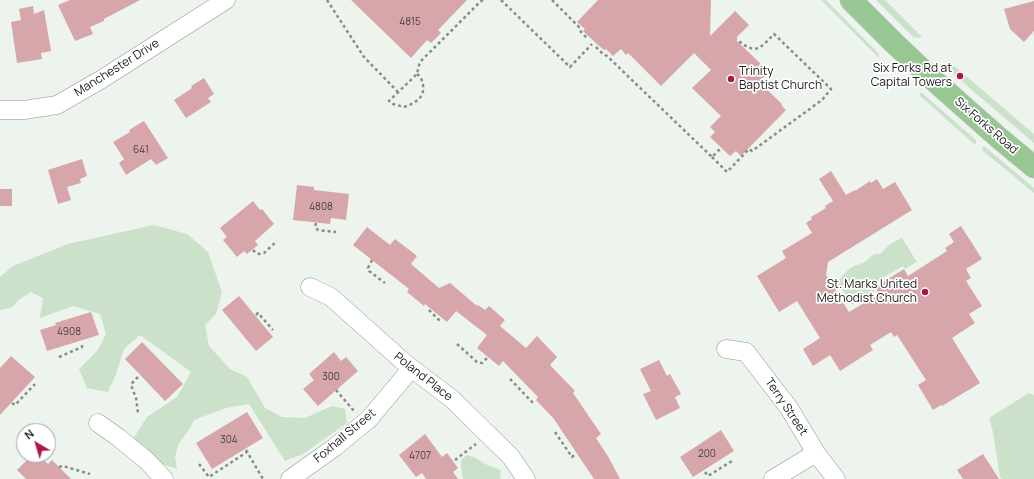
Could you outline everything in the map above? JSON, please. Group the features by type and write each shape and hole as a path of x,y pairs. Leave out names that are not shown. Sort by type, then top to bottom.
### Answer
{"main road":[{"name":"Six Forks Road","path":"852,0 929,76 1034,167"}],"street":[{"name":"Manchester Drive","path":"0,110 24,110 57,104 102,79 226,0"},
{"name":"Poland Place","path":"310,287 331,297 411,369 452,399 511,457 526,479"},
{"name":"Terry Street","path":"726,349 746,352 789,408 816,453 836,479"},
{"name":"Foxhall Street","path":"290,479 335,448 369,419 411,369"},
{"path":"98,423 146,460 164,479"},
{"path":"773,479 816,453"}],"path":[{"path":"327,0 364,57 398,92"},
{"path":"417,74 421,77 424,91 420,98 413,104 404,107 393,104 389,101 417,74 421,61 483,0"},
{"path":"501,0 570,67 592,44"},
{"path":"552,0 580,28 581,32 588,39"},
{"path":"596,47 727,172 749,149 752,151 822,100 831,89 774,34 762,47 759,48 749,48 736,38"},
{"path":"712,157 720,148"},
{"path":"316,223 315,227 318,230 336,232"},
{"path":"253,250 260,254 270,248 277,241"},
{"path":"372,260 368,268 369,271 385,283"},
{"path":"429,310 441,322"},
{"path":"256,315 258,313 273,330"},
{"path":"59,357 82,347 82,344"},
{"path":"457,344 477,362 482,363 487,358"},
{"path":"138,377 131,385 136,398 138,413"},
{"path":"510,379 532,402 534,400"},
{"path":"12,403 15,405 35,384"},
{"path":"336,390 364,423"},
{"path":"555,432 572,457 575,454"},
{"path":"455,460 489,435"},
{"path":"199,464 209,477 247,451 263,479"},
{"path":"705,472 708,476 732,461"},
{"path":"59,467 63,466 90,474"}],"green space":[{"path":"821,0 826,0 877,52 879,58"},
{"path":"876,0 885,0 922,37 913,37"},
{"path":"951,63 1034,134 1034,143 945,67"},
{"path":"921,92 976,140 976,144 974,144 919,95"},
{"path":"984,146 1034,188 1034,193 983,151 982,148"},
{"path":"154,225 187,234 208,252 222,292 216,314 205,325 209,346 230,369 247,377 265,408 282,417 305,418 332,406 345,409 347,423 303,454 285,461 249,404 226,408 194,420 178,445 175,457 177,469 162,464 133,439 147,417 177,397 191,372 140,335 124,349 116,374 108,392 87,388 79,369 98,350 106,334 100,314 73,306 40,318 43,298 31,292 20,299 11,308 0,310 0,277 13,266 68,244"},
{"path":"902,238 917,262 905,269 903,266 871,285 875,291 852,305 838,283 841,277 851,268 863,263 875,254 880,254 890,244"},
{"path":"1029,393 1034,395 1034,479 1002,479 1000,477 993,432 989,418"},
{"path":"467,455 501,470 500,479 463,479 461,460"}],"building":[{"path":"70,0 140,0 104,19 104,21 90,27 93,34 75,41 58,5"},
{"path":"351,0 467,0 438,30 441,33 431,43 427,40 411,58"},
{"name":"Trinity Baptist Church","path":"598,0 711,0 710,36 735,11 749,25 735,39 768,72 759,82 782,104 781,105 786,110 741,156 736,151 730,156 710,137 715,132 710,127 721,116 692,88 711,70 694,53 661,86 628,53 626,55 621,49 613,56 583,31 585,29 577,22"},
{"path":"1034,1 1034,31 1024,42 1010,29 1004,9"},
{"path":"33,6 34,14 44,10 51,51 41,53 42,59 17,63 11,22 21,20 19,9"},
{"path":"204,78 214,94 208,98 211,102 186,118 174,100 192,88 191,86"},
{"path":"144,121 168,158 156,165 151,159 126,175 119,163 124,159 113,142 130,132 129,130"},
{"path":"82,159 87,176 80,179 81,183 67,187 71,200 58,204 48,170"},
{"name":"St. Marks United Methodist Church","path":"831,171 846,195 870,181 871,183 877,179 883,189 895,182 912,210 828,262 826,275 849,312 879,294 875,287 904,269 908,276 947,251 945,248 954,242 949,234 961,226 982,259 966,269 971,278 966,281 982,306 969,314 975,323 952,338 980,383 942,406 941,405 933,410 918,385 926,380 897,335 894,337 891,332 870,345 873,350 840,371 830,355 813,366 803,349 820,338 797,301 779,312 757,276 786,258 782,251 812,233 806,223 812,219 811,217 826,208 825,206 833,201 819,179"},
{"path":"297,185 314,187 314,190 349,194 346,220 331,218 330,224 293,220"},
{"path":"0,189 12,189 12,206 0,206"},
{"path":"253,201 260,210 262,209 274,224 255,241 258,245 247,254 244,251 237,257 223,240 227,237 220,228"},
{"path":"367,227 390,245 395,239 417,256 411,264 439,288 450,283 477,306 478,305 485,310 489,306 505,320 500,326 526,348 537,336 557,357 550,365 575,391 573,393 601,434 596,438 620,479 594,479 554,419 536,400 538,397 503,361 499,366 477,348 487,335 456,311 447,322 425,304 424,306 407,292 409,289 353,245"},
{"path":"239,296 273,337 256,351 222,310"},
{"path":"91,312 99,335 47,351 40,330 56,325 55,323"},
{"path":"142,342 183,384 165,401 125,359"},
{"path":"334,352 341,361 346,357 358,371 318,406 303,389 314,380 309,374"},
{"path":"11,356 35,377 0,415 0,368"},
{"path":"659,360 667,376 670,374 681,394 675,397 680,408 656,420 643,394 651,391 640,369"},
{"path":"247,412 263,438 212,469 196,443"},
{"path":"721,430 734,451 693,477 680,457"},
{"path":"425,434 442,457 447,453 458,468 453,472 458,479 426,479 422,473 416,477 399,455"},
{"path":"983,454 999,479 963,479 957,470"},
{"path":"24,463 55,463 71,479 26,479 17,470"}],"place":[{"name":"Six Forks Rd at Capital Towers","path":"960,76"},
{"name":"Trinity Baptist Church","path":"731,79"},
{"name":"St. Marks United Methodist Church","path":"925,292"}]}
